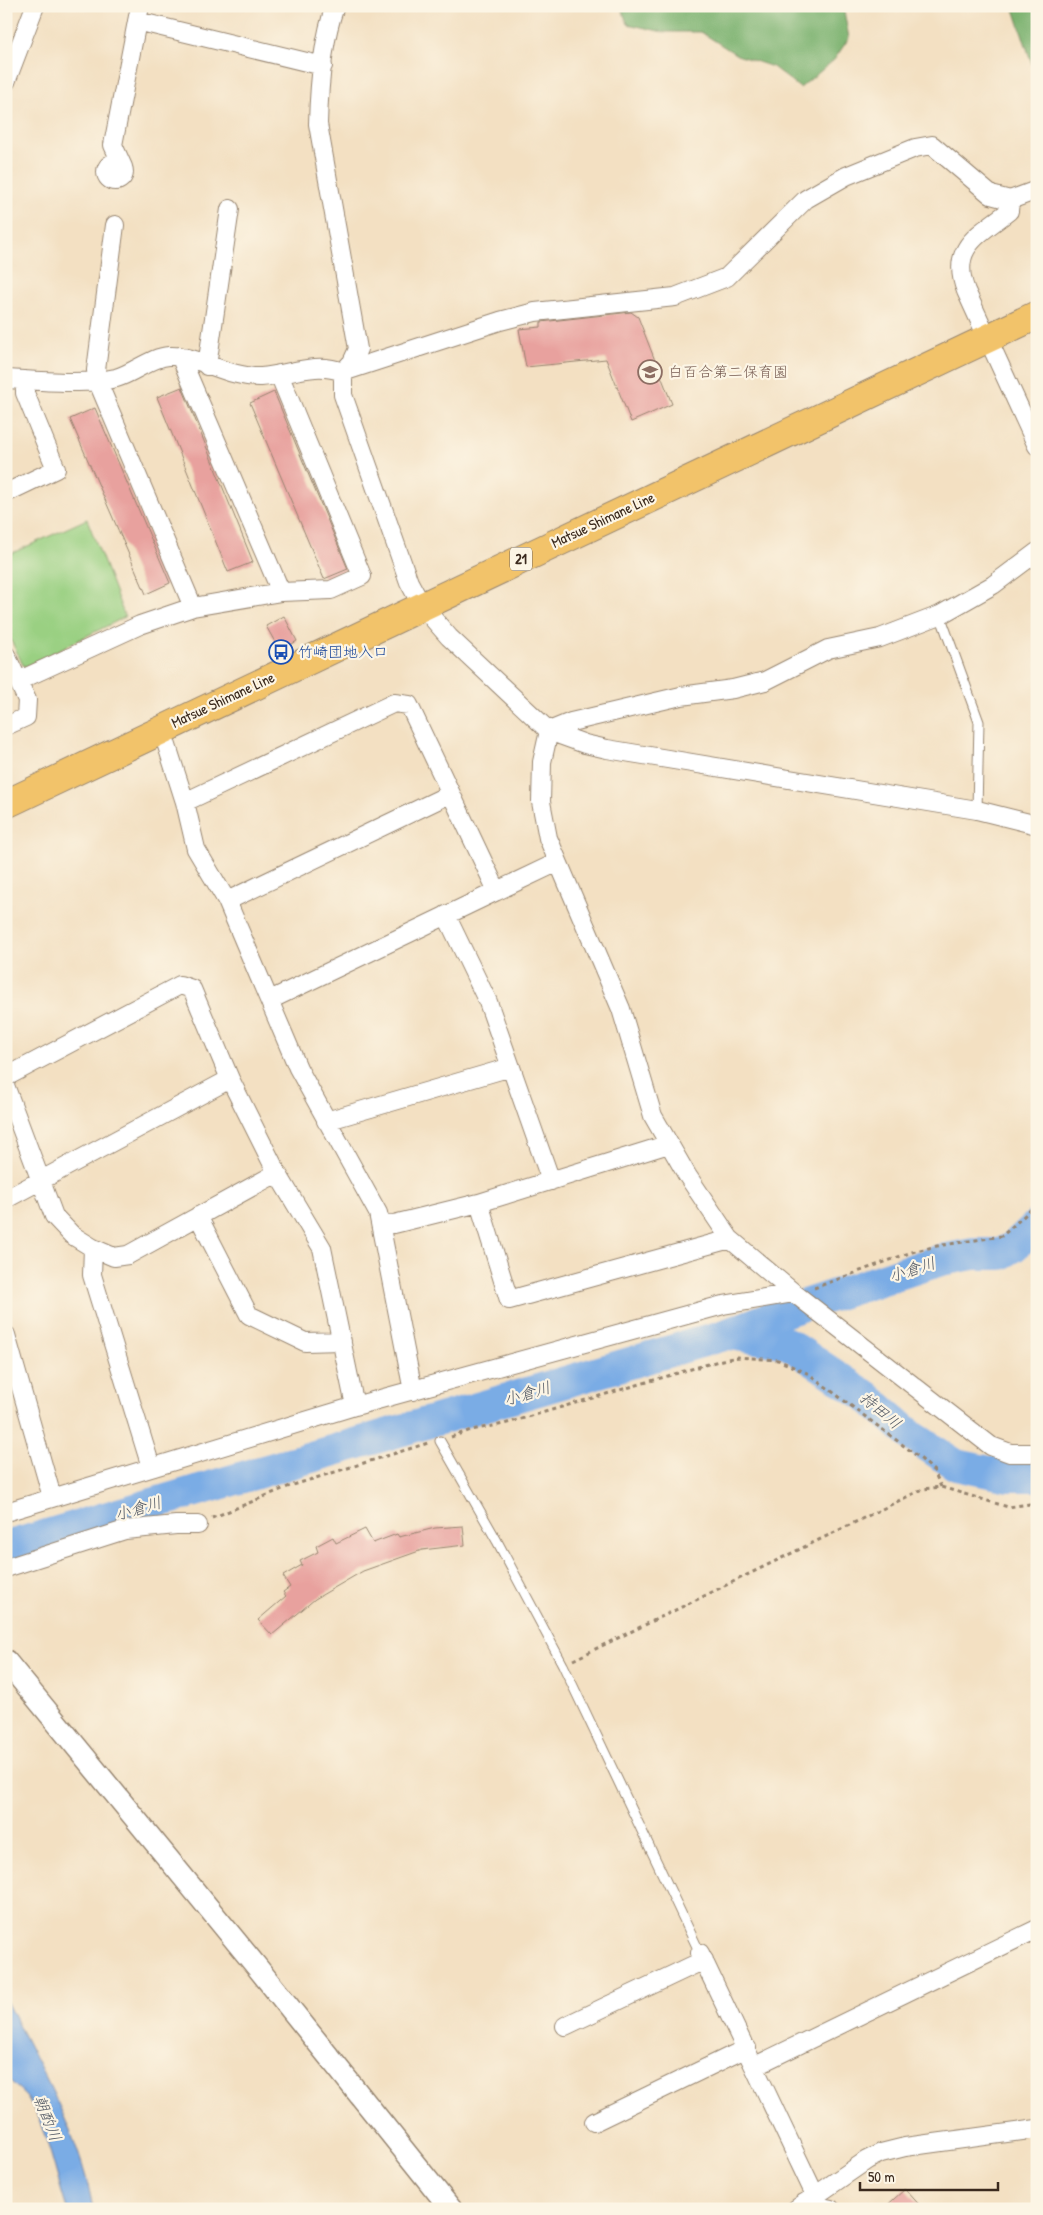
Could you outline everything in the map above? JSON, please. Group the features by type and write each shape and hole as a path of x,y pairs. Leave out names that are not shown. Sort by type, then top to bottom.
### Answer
{"main road":[{"name":"Matsue Shimane Line","path":"6,804 1037,315"}],"street":[{"path":"6,82 35,6"},
{"path":"335,6 330,20 318,98 320,144 358,349 352,362 343,372 343,395 409,582 422,606 449,637 549,731 585,744 977,810 1037,825"},
{"path":"123,167 113,145 139,13 323,66"},
{"path":"6,378 25,380 97,380 117,378 159,358 180,356 207,366 245,376 259,377 318,367 343,372 500,321 535,312 676,297 727,277 806,199 846,176 915,148 932,145 991,195 1010,200 1037,190"},
{"path":"1010,200 1010,211 974,239 960,261 962,281 1037,446"},
{"path":"207,366 230,209"},
{"path":"115,225 96,370 97,380 193,608"},
{"path":"180,356 281,592"},
{"path":"18,681 140,625 193,608 281,592 331,590 362,576 279,374"},
{"path":"6,493 56,469 25,393 25,380"},
{"path":"549,731 572,722 681,696 748,686 785,672 828,649 880,638 940,615 993,584 1037,552"},
{"path":"6,656 27,700 26,717 6,726"},
{"path":"185,802 394,703 409,705 497,891"},
{"path":"162,730 185,802 196,849 227,901 298,1068 378,1213 413,1391"},
{"path":"549,731 542,762 541,802 548,838 622,1009 653,1116 686,1175 730,1239 797,1295 991,1446 1010,1453 1037,1453"},
{"path":"227,901 450,794"},
{"path":"270,1000 558,862"},
{"path":"446,915 488,1002 551,1180"},
{"path":"6,1077 180,985 192,989 230,1079 278,1173 322,1248 355,1406"},
{"path":"326,1121 511,1067"},
{"path":"6,1199 230,1079"},
{"path":"6,1088 54,1216 72,1235 93,1248 114,1257 128,1254 278,1173"},
{"path":"380,1223 394,1224 479,1203 669,1144"},
{"path":"479,1203 509,1300 730,1239"},
{"path":"198,1216 249,1316 305,1342 342,1341"},
{"path":"93,1248 92,1275 151,1467"},
{"path":"6,1512 355,1406 723,1306 797,1295"},
{"path":"6,1335 52,1497"},
{"path":"6,1568 126,1530 176,1524 198,1525"},
{"path":"6,1661 150,1835 451,2209"},
{"path":"755,2066 1037,1929"},
{"path":"565,2026 702,1956 755,2066 805,2202"},
{"path":"594,2122 747,2048"},
{"path":"805,2202 866,2160 881,2153 905,2147 1037,2129"},
{"path":"805,2202 831,2209"}],"lane":[{"path":"940,615 979,722 977,810"},
{"path":"440,1441 497,1541 563,1666 702,1956"}],"path":[{"path":"797,1295 912,1252 937,1246 1002,1236 1037,1204"},
{"path":"198,1525 290,1486 428,1443 440,1441 471,1430 504,1424 679,1371 738,1357 778,1360 809,1374 920,1458 934,1471 941,1487"},
{"path":"563,1666 923,1489 941,1487 1008,1507 1037,1502"}],"green space":[{"path":"620,6 843,6 849,38 834,60 800,88 773,67 737,55 701,32 663,32 628,24"},
{"path":"1013,6 1037,6 1037,79"},
{"path":"87,519 125,617 24,667 6,630 6,556"}],"water":[{"name":"朝酌川","path":"6,2001 69,2128 87,2181 93,2209 67,2209 46,2139 36,2113 26,2096 7,2075 5,2053"}],"building":[{"path":"631,312 638,317 672,404 631,422 606,359 526,367 519,329 541,327 541,322"},
{"path":"182,387 253,562 228,572 157,397"},
{"path":"274,392 348,569 324,579 250,403"},
{"path":"95,408 170,583 146,594 70,419"},
{"path":"284,616 297,641 280,651 266,626"},
{"path":"463,1526 465,1545 422,1550 363,1571 315,1599 272,1635 258,1620 286,1596 283,1592 290,1587 283,1576 302,1565 300,1561 318,1552 316,1546 333,1537 336,1543 365,1529 373,1543 397,1534 399,1537 435,1528"},
{"path":"905,2189 923,2209 883,2209"}],"waterway":[{"name":"小倉川","path":"6,1547 728,1334 789,1310 941,1260 973,1254 1001,1254 1013,1247 1037,1225"},
{"name":"持田川","path":"730,1334 787,1343 866,1396 912,1436 956,1465 1009,1476 1037,1476"}],"place":[{"name":"白百合第二保育園","path":"650,372"},
{"name":"竹崎団地入口","path":"281,652"}]}
